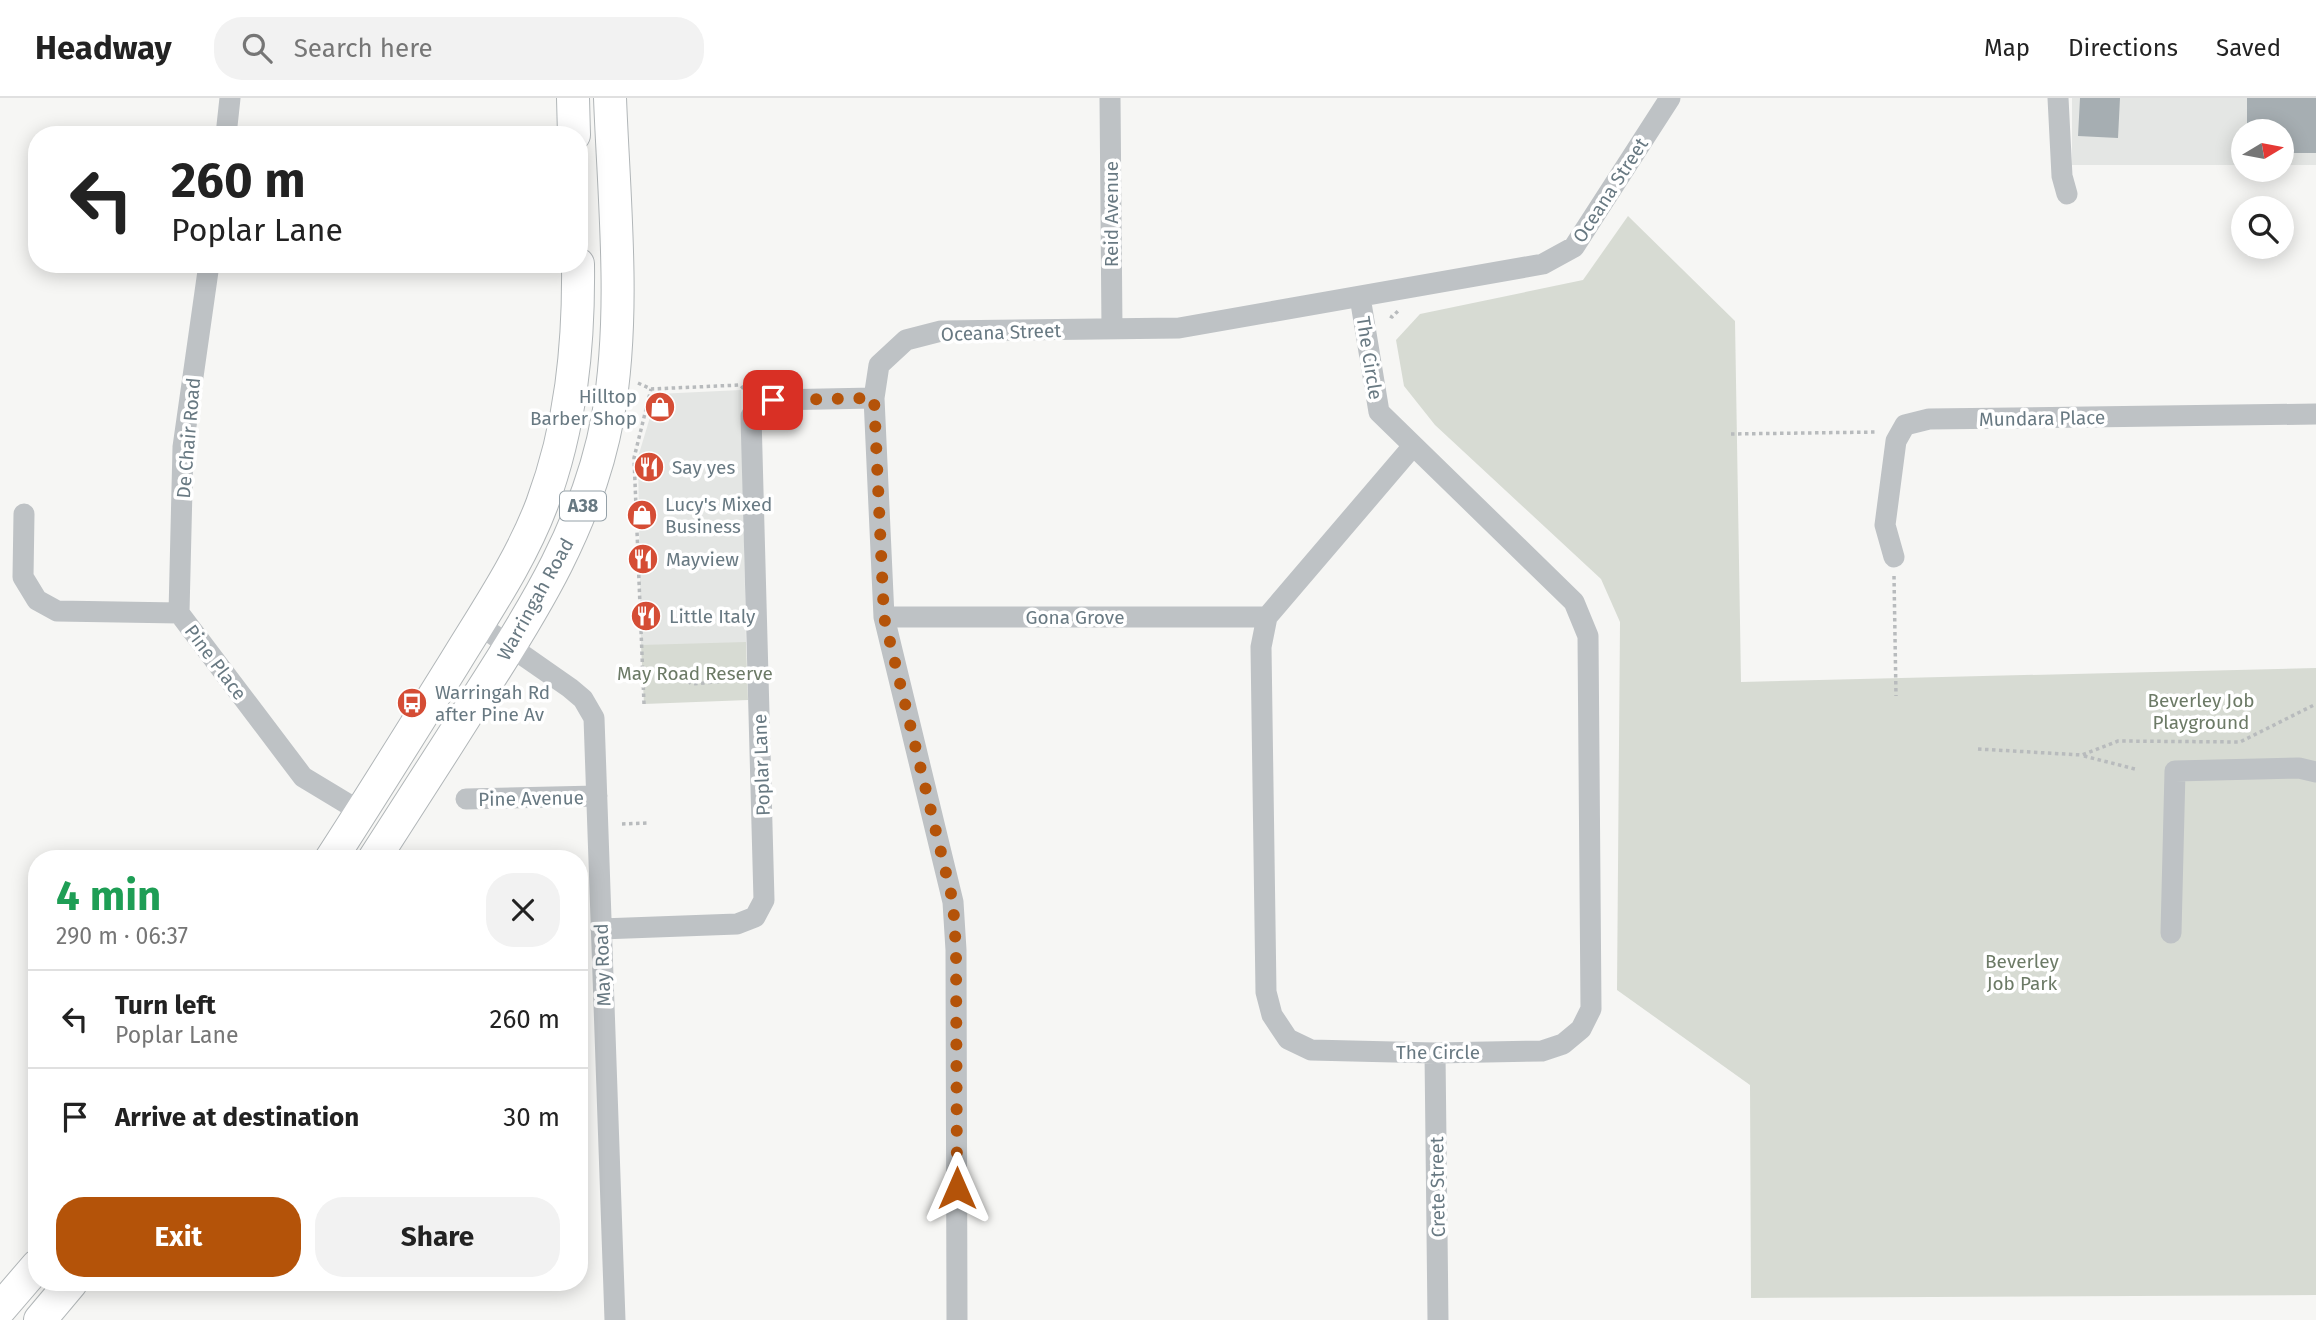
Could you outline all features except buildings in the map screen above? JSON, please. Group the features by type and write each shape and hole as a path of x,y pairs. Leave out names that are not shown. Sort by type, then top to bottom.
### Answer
{"highway":[{"path":"573,98 574,126"},
{"name":"Warringah Road","path":"380,850 537,604 576,525 590,488 607,419 616,328 610,98"},
{"name":"Warringah Road","path":"337,850 478,624 512,566 542,505 569,406 575,363 578,273"},
{"path":"361,812 392,832"},
{"path":"0,1309 28,1276"},
{"path":"40,1320 64,1291"}],"street":[{"path":"227,126 230,98"},
{"name":"Reid Avenue","path":"1110,98 1112,329"},
{"name":"Oceana Street","path":"957,1320 956,964 953,902 884,617 874,398 879,365 906,340 941,331 1179,328 1543,264 1574,247 1670,98"},
{"path":"2058,98 2062,176 2067,194"},
{"name":"De Chair Road","path":"179,613 183,447 208,273"},
{"name":"The Circle","path":"1267,617 1261,647 1266,992 1272,1015 1288,1039 1311,1050 1435,1053 1542,1051 1563,1044 1581,1029 1591,1009 1588,636 1574,602 1378,412 1360,297"},
{"path":"759,406 773,400 874,398"},
{"name":"Poplar Lane","path":"601,929 737,925 755,917 765,900 751,416 759,406"},
{"name":"Mundara Place","path":"1896,441 1905,425 1929,419 2316,414"},
{"path":"1894,557 1885,525 1896,441"},
{"path":"1267,617 1413,446"},
{"name":"Pine Place","path":"24,514 23,577 37,600 57,611 179,613 303,778 361,812"},
{"name":"Gona Grove","path":"884,617 1267,617"},
{"name":"May Road","path":"478,624 583,699 594,718 615,1320"},
{"path":"2171,933 2175,771 2299,768 2316,772"},
{"name":"Pine Avenue","path":"466,799 597,796"},
{"name":"Crete Street","path":"1435,1053 1438,1320"}],"path":[{"path":"638,383 651,389 740,385 759,406"},
{"path":"643,704 634,458 651,389"},
{"path":"1731,434 1880,432 1896,441"},
{"path":"1894,557 1896,696"},
{"path":"642,673 672,671 692,684 737,680 758,662"},
{"path":"2082,755 2118,741 2240,741 2316,704"},
{"path":"1978,749 2082,755 2135,769"},
{"path":"622,824 649,823"}],"shaded area":[{"path":"2072,98 2316,98 2316,165 2294,165 2294,119 2231,119 2231,165 2072,165"},
{"path":"741,390 746,642 741,645 641,645 638,457 657,394"}],"green space":[{"name":"Beverley Job Park","path":"1628,216 1735,321 1741,682 2316,668 2316,1295 1751,1298 1750,1085 1617,990 1620,622 1601,579 1435,425 1404,386 1396,340 1420,314 1583,280"},
{"name":"May Road Reserve","path":"746,642 748,700 644,704 641,645"}],"place":[{"name":"Hilltop Barber Shop","path":"660,407"},
{"name":"Say yes","path":"649,467"},
{"name":"Lucy's Mixed Business","path":"642,515"},
{"name":"Mayview","path":"643,559"},
{"name":"Little Italy","path":"646,616"},
{"name":"Warringah Rd after Pine Av","path":"412,703"}],"route":[{"path":"773,400 874,398 884,617 953,902 956,950 957,1188"}],"park label":[{"name":"Beverley Job Playground","path":"2201,711"}]}
